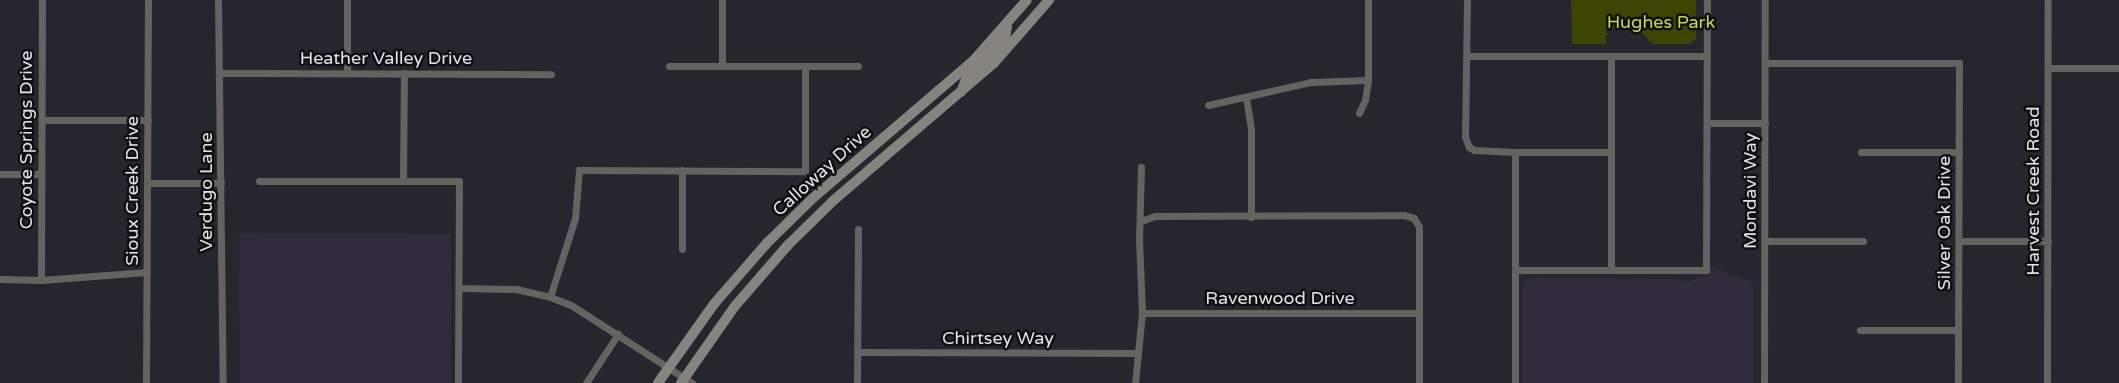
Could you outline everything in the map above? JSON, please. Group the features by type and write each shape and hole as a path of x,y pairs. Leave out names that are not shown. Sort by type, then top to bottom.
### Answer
{"main road":[{"name":"Calloway Drive","path":"658,383 668,366 714,304 778,232 844,171 953,79 1007,25 1027,0"},
{"name":"Calloway Drive","path":"686,381 735,306 788,245 834,200 961,93 1013,44 1049,0"},
{"path":"961,93 966,79 1005,39 1007,25"},
{"path":"917,130 920,117 947,93 953,79"}],"street":[{"name":"Coyote Springs Drive","path":"41,280 42,0"},
{"name":"Sioux Creek Drive","path":"146,383 148,0"},
{"name":"Verdugo Lane","path":"218,0 222,383"},
{"path":"347,0 347,73"},
{"path":"722,0 722,66"},
{"path":"1359,113 1365,100 1368,80 1368,0"},
{"path":"1467,0 1466,136 1469,147 1474,150 1515,152 1611,152"},
{"path":"1515,270 1706,270 1707,0"},
{"name":"Mondavi Way","path":"1764,383 1765,0"},
{"name":"Harvest Creek Road","path":"2047,383 2048,0"},
{"path":"1467,56 1707,56"},
{"path":"1611,56 1611,270"},
{"name":"Silver Oak Drive","path":"1765,63 1959,63 1958,383"},
{"path":"669,66 858,66"},
{"path":"550,297 575,218 579,170 805,170 805,66"},
{"path":"2048,68 2119,68"},
{"name":"Heather Valley Drive","path":"220,73 551,74"},
{"path":"403,181 404,73"},
{"path":"1208,106 1319,81 1368,80"},
{"path":"1246,97 1251,129 1251,217"},
{"path":"42,120 148,120"},
{"path":"1707,123 1765,123"},
{"path":"1515,152 1515,383"},
{"path":"1861,152 1959,152"},
{"path":"1135,383 1142,313 1139,239 1141,167"},
{"path":"682,170 682,248"},
{"path":"0,174 41,174"},
{"path":"259,181 459,182 458,383"},
{"path":"147,183 221,183"},
{"path":"1141,221 1155,216 1404,215 1414,218 1419,227 1419,383"},
{"path":"858,229 858,383"},
{"path":"1765,241 1863,241"},
{"path":"1958,241 2048,241"},
{"path":"0,279 41,280 147,272"},
{"path":"459,288 516,289 550,297 572,305 668,366 686,381"},
{"name":"Ravenwood Drive","path":"1142,313 1419,313"},
{"path":"1860,330 1958,330"},
{"path":"586,383 618,334"},
{"name":"Chirtsey Way","path":"858,352 1138,353"}],"shaded area":[{"path":"239,233 451,234 451,383 240,383"},
{"path":"1712,267 1753,282 1753,383 1522,383 1522,283 1527,278 1671,279 1690,281 1700,277"}],"green space":[{"name":"Hughes Park","path":"1571,0 1696,0 1696,39 1690,44 1653,44 1638,29 1608,29 1606,31 1609,35 1606,35 1606,44 1572,44"}]}
